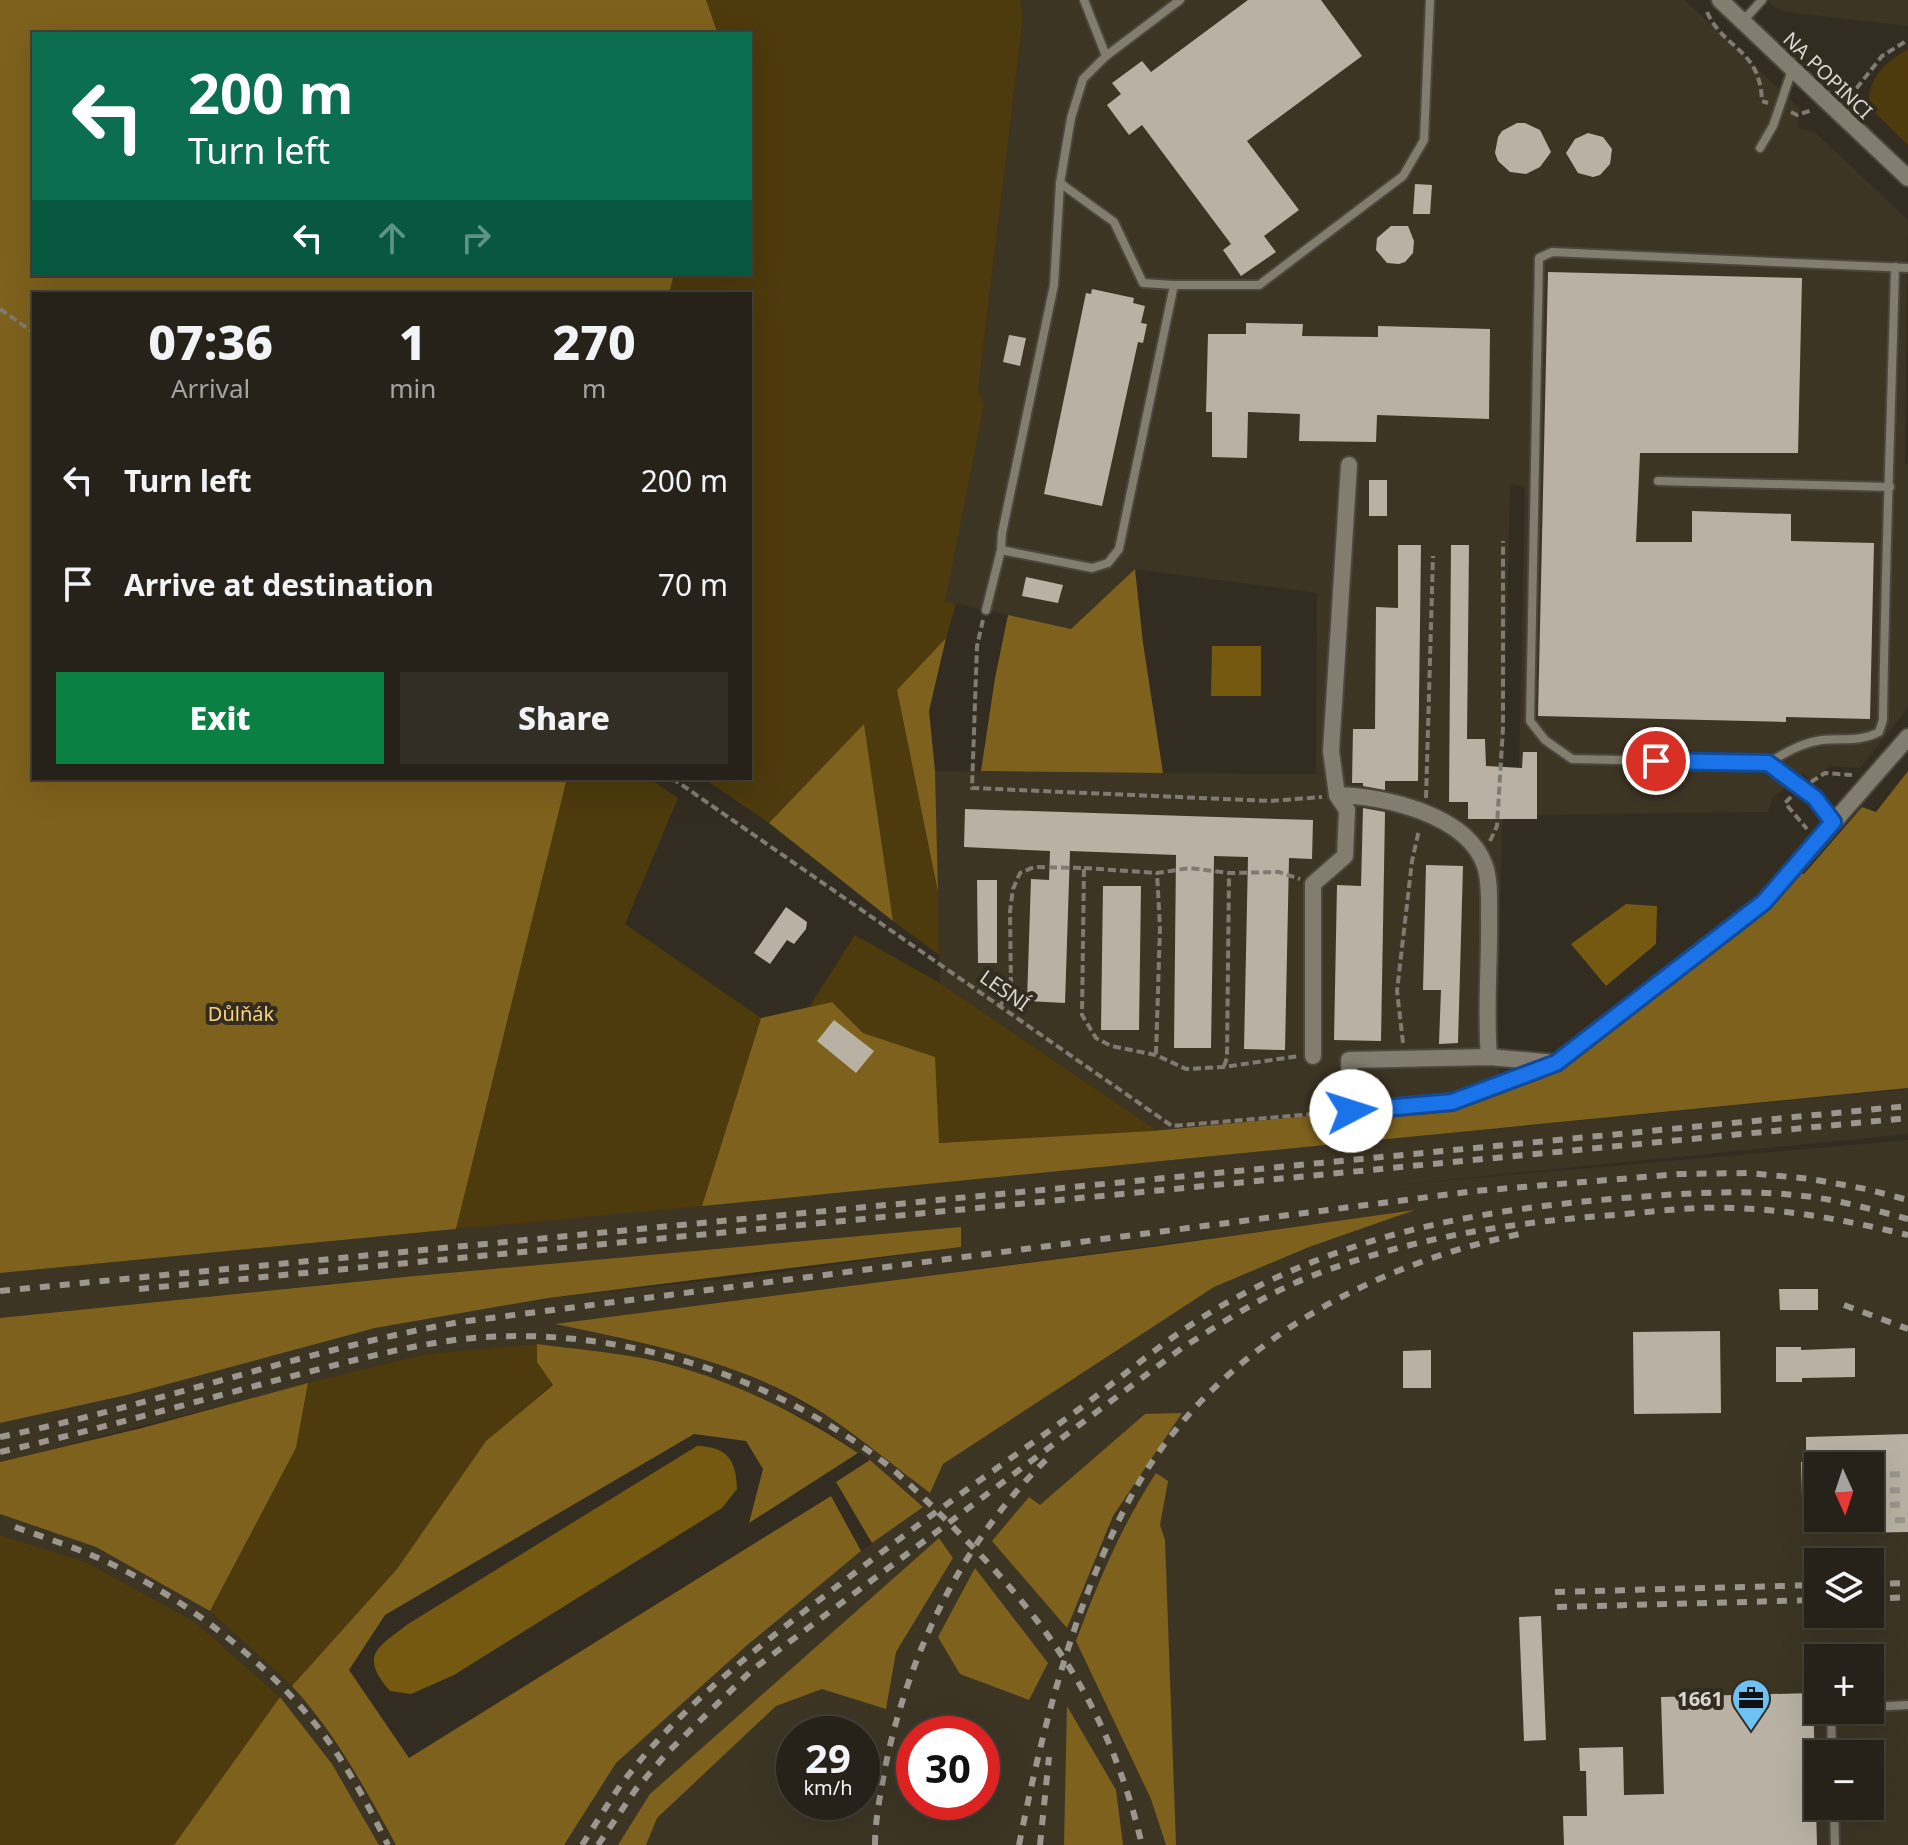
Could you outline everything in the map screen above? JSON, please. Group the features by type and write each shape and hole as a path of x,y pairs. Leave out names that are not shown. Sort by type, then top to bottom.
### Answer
{"street":[{"name":"NA POPINCI","path":"1720,0 1908,178"},
{"path":"1313,1056 1313,884 1345,856 1347,810 1337,795 1331,751 1349,465"},
{"path":"1556,1063 1489,1057 1349,1060 1351,1111 1452,1102 1556,1063 1764,902 1908,737"},
{"path":"1337,795 1361,796 1423,810 1476,848 1485,867 1488,893 1486,1020 1489,1057"}],"lane":[{"path":"1084,0 1106,56"},
{"path":"986,610 1054,285 1060,183 1071,118 1083,79 1106,56 1180,0"},
{"path":"1060,183 1114,222 1143,283 1259,285 1403,176 1424,140 1430,0"},
{"path":"1743,22 1762,0"},
{"path":"1760,148 1773,126 1793,69"},
{"path":"1895,267 1890,487 1885,541 1883,720 1879,732 1865,739 1821,740 1795,747 1768,763 1572,759 1545,740 1530,721 1539,258 1552,252 1895,267 1908,268"},
{"path":"1001,550 1092,568 1108,563 1119,549 1174,285"},
{"path":"1658,481 1890,487"},
{"path":"1768,763 1815,798 1833,822"},
{"path":"1884,1706 1908,1705"},
{"path":"1834,1820 1835,1845"}],"path":[{"path":"1838,113 1882,56 1908,40"},
{"path":"0,309 32,332"},
{"path":"1481,858 1497,826 1503,728 1503,541"},
{"path":"986,610 977,646 972,788 1270,801 1337,795"},
{"path":"1817,841 1785,803 1825,773 1862,775"},
{"name":"LESNÍ","path":"675,780 1172,1126 1351,1111"},
{"path":"1000,1006 1011,988 1010,911 1013,889 1020,873 1034,867 1157,873 1190,868 1229,873 1279,872 1313,884"},
{"path":"1084,868 1082,1015 1096,1038 1111,1046 1156,1055 1186,1069 1313,1056"},
{"path":"1156,1055 1160,928 1157,873"},
{"path":"1224,1067 1227,1058 1229,873"}],"shaded area":[{"path":"706,0 1020,0 1023,17 978,389 984,405 945,601 956,604 946,638 897,690 938,892 939,955 893,921 864,725 769,823 706,780 752,780 752,292 670,292 674,276 752,276 752,32 717,32"},
{"path":"1020,0 1685,0 1800,109 1798,128 1815,132 1908,220 1905,464 1908,464 1908,708 1860,768 1830,766 1811,781 1804,773 1773,797 1768,812 1537,815 1537,768 1519,767 1525,487 1510,484 1498,1009 1499,1100 1159,1132 940,983 935,771 1316,774 1317,593 1135,569 1071,629 944,601 984,405 978,389 1023,17"},
{"path":"1766,0 1908,0 1908,26 1787,12"},
{"path":"1908,49 1908,145 1868,106 1871,87 1879,72"},
{"path":"1212,646 1261,646 1261,696 1211,696"},
{"path":"567,780 652,780 678,798 625,924 761,1018 702,1206 456,1229"},
{"path":"1626,904 1657,906 1656,944 1606,986 1571,944"},
{"path":"855,935 940,983 1159,1132 938,1143 934,1057 863,1033 832,1002 809,1007"},
{"path":"1908,1089 1908,1134 1396,1185 1908,1140 1908,1845 564,1845 616,1763 745,1647 861,1551 923,1506 870,1460 817,1425 766,1400 647,1359 537,1344 426,1354 0,1462 0,1423 127,1395 375,1328 548,1298 761,1275 960,1247 961,1227 0,1319 0,1273","holes":["1409,1212 1309,1247 1214,1287 943,1464 930,1492 830,1418 771,1385 704,1358 558,1324"]},
{"path":"537,1344 537,1362 553,1384 486,1441 397,1569 292,1686 210,1611 296,1448 308,1383 426,1354"},
{"path":"697,1446 723,1452 735,1470 737,1489 722,1508 454,1675 411,1694 390,1691 375,1669 374,1660 381,1646 408,1624"},
{"path":"0,1514 96,1547 210,1611 292,1686 320,1717 346,1754 396,1845 379,1845 332,1764 280,1697 195,1622 86,1562 0,1535"},
{"path":"0,1535 86,1562 195,1622 280,1697 174,1845 0,1845"}],"green space":[{"name":"Důlňák","path":"0,0 706,0 717,32 32,32 32,276 674,276 670,292 32,292 32,780 567,780 456,1229 0,1273"},
{"path":"1135,569 1163,773 981,771 1008,615 1071,629"},
{"path":"946,638 929,711 935,771 938,892 897,690"},
{"path":"864,724 893,921 769,823"},
{"path":"1908,771 1908,1088 702,1206 761,1018 832,1002 863,1033 935,1057 939,1143 1153,1131 1452,1102 1556,1063 1790,872 1804,874 1862,807 1876,812"},
{"path":"1415,1210 1309,1247 1214,1287 943,1464 930,1493 832,1419 767,1383 663,1348 555,1324 1160,1246"},
{"path":"961,1227 961,1247 548,1298 375,1328 127,1395 0,1423 0,1318 415,1276"},
{"path":"537,1344 647,1359 703,1375 783,1409 858,1453 749,1523 763,1469 746,1441 694,1434 385,1615 349,1670 409,1758 831,1496 861,1551 745,1647 616,1763 564,1845 396,1845 336,1742 292,1686 397,1569 486,1441 553,1385 537,1362"},
{"path":"308,1383 296,1448 210,1611 96,1547 0,1514 0,1462"},
{"path":"1182,1413 1113,1516 1067,1628 992,1541 1029,1497 1040,1505 1145,1414"},
{"path":"870,1460 923,1507 872,1543 836,1482"},
{"path":"1156,1473 1168,1481 1160,1525 1165,1540 1176,1845 1166,1845 1151,1799 1076,1641 1112,1554"},
{"path":"939,1538 953,1558 896,1652 886,1709 822,1689 776,1706 657,1818 646,1845 618,1845 650,1794"},
{"path":"975,1568 1048,1663 1029,1700 960,1674 938,1637"},
{"path":"280,1697 332,1764 379,1845 174,1845"},
{"path":"1067,1706 1116,1790 1123,1845 1064,1845"}],"building":[{"path":"1248,0 1321,0 1362,56 1247,141 1299,210 1264,236 1276,252 1241,276 1223,250 1231,244 1142,125 1129,135 1107,105 1121,94 1112,83 1142,61 1151,72"},
{"path":"1517,123 1540,130 1551,152 1540,167 1526,174 1510,172 1498,161 1495,153 1502,131"},
{"path":"1588,133 1603,137 1612,149 1610,164 1600,175 1593,177 1578,173 1566,153 1575,139"},
{"path":"1415,184 1432,185 1430,214 1413,214"},
{"path":"1391,226 1408,226 1414,241 1413,253 1399,264 1387,263 1376,250 1377,238"},
{"path":"1548,272 1802,278 1798,453 1640,453 1636,542 1692,542 1692,511 1791,514 1791,541 1874,543 1870,719 1786,717 1786,722 1538,716"},
{"path":"1092,289 1134,298 1133,303 1145,306 1141,323 1147,324 1143,343 1138,342 1102,506 1044,494 1086,293 1091,294"},
{"path":"1246,323 1303,324 1302,336 1378,337 1378,326 1490,329 1489,419 1377,415 1376,442 1299,441 1300,414 1248,412 1247,458 1212,457 1212,412 1206,412 1208,334 1246,334"},
{"path":"1009,335 1026,338 1020,366 1003,362"},
{"path":"1369,480 1387,480 1387,516 1369,516"},
{"path":"1398,545 1421,545 1418,781 1385,781 1385,790 1352,783 1353,729 1375,729 1376,607 1398,608"},
{"path":"1451,545 1469,545 1467,739 1485,739 1486,766 1522,768 1523,752 1537,752 1537,819 1468,819 1468,802 1449,802"},
{"path":"1026,577 1063,585 1058,603 1022,596"},
{"path":"1363,808 1385,812 1381,1041 1334,1040 1337,885 1361,886"},
{"path":"965,809 1313,820 1312,859 1289,858 1285,1050 1244,1049 1248,857 1214,856 1211,1048 1174,1048 1176,855 1070,851 1065,1003 1027,1001 1031,879 1049,880 1050,851 964,847"},
{"path":"1426,865 1463,866 1458,1043 1439,1044 1441,990 1423,990"},
{"path":"977,880 997,880 997,963 978,963"},
{"path":"1103,886 1141,886 1139,1030 1101,1030"},
{"path":"786,907 807,922 806,929 794,944 787,940 770,964 754,953"},
{"path":"834,1020 874,1051 856,1073 817,1041"},
{"path":"1779,1289 1818,1289 1818,1310 1780,1310"},
{"path":"1720,1331 1721,1413 1634,1414 1633,1332"},
{"path":"1776,1347 1801,1347 1801,1350 1855,1348 1855,1377 1776,1382"},
{"path":"1431,1350 1431,1388 1403,1388 1403,1351"},
{"path":"1908,1434 1908,1532 1803,1534 1801,1462 1804,1461 1804,1532 1884,1532 1884,1452 1806,1452 1806,1437"},
{"path":"1541,1616 1546,1740 1524,1741 1519,1617"},
{"path":"1804,1693 1804,1724 1814,1724 1814,1740 1804,1740 1804,1820 1816,1820 1817,1845 1564,1845 1563,1816 1587,1816 1586,1771 1580,1771 1579,1748 1623,1747 1624,1795 1664,1794 1661,1697"}],"railway":[{"path":"0,1291 1908,1106"},
{"path":"139,1289 1908,1118"},
{"path":"0,1437 344,1347 460,1322 1475,1191 1680,1174 1749,1173 1811,1179 1908,1200"},
{"path":"582,1845 620,1786 661,1737 756,1650 1167,1341 1221,1306 1269,1281 1317,1260 1415,1229 1465,1218 1569,1203 1687,1194 1773,1193 1837,1201 1908,1219"},
{"path":"598,1845 636,1789 668,1752 752,1670 1182,1348 1292,1284 1380,1253 1452,1236 1563,1219 1667,1210 1717,1208 1778,1211 1908,1235"},
{"path":"1019,1845 1038,1758 1074,1629 1126,1506 1158,1453 1198,1405 1242,1363 1292,1326 1345,1295 1402,1269 1460,1249 1520,1234"},
{"path":"1844,1305 1908,1329"},
{"path":"0,1452 351,1361 463,1339 520,1336 577,1339 633,1348 688,1362 742,1381 844,1434 898,1474 986,1561 1046,1633 1093,1710 1129,1796 1142,1845"},
{"path":"875,1845 879,1800 894,1730 923,1645 964,1564 988,1527 1047,1459"},
{"path":"1884,1475 1908,1474"},
{"path":"1884,1491 1908,1490"},
{"path":"1884,1505 1908,1504"},
{"path":"1884,1521 1908,1520"},
{"path":"15,1527 120,1568 181,1604 239,1647 290,1695 323,1734 354,1781 388,1845"},
{"path":"1884,1584 1908,1583"},
{"path":"1555,1592 1804,1585"},
{"path":"1884,1598 1908,1597"},
{"path":"1557,1607 1804,1600"},
{"path":"1040,1845 1049,1757"}],"place":[{"name":"1661","path":"1751,1732"}],"route":[{"path":"1351,1111 1452,1102 1556,1063 1764,902 1833,822 1815,798 1768,763 1656,761"}]}
